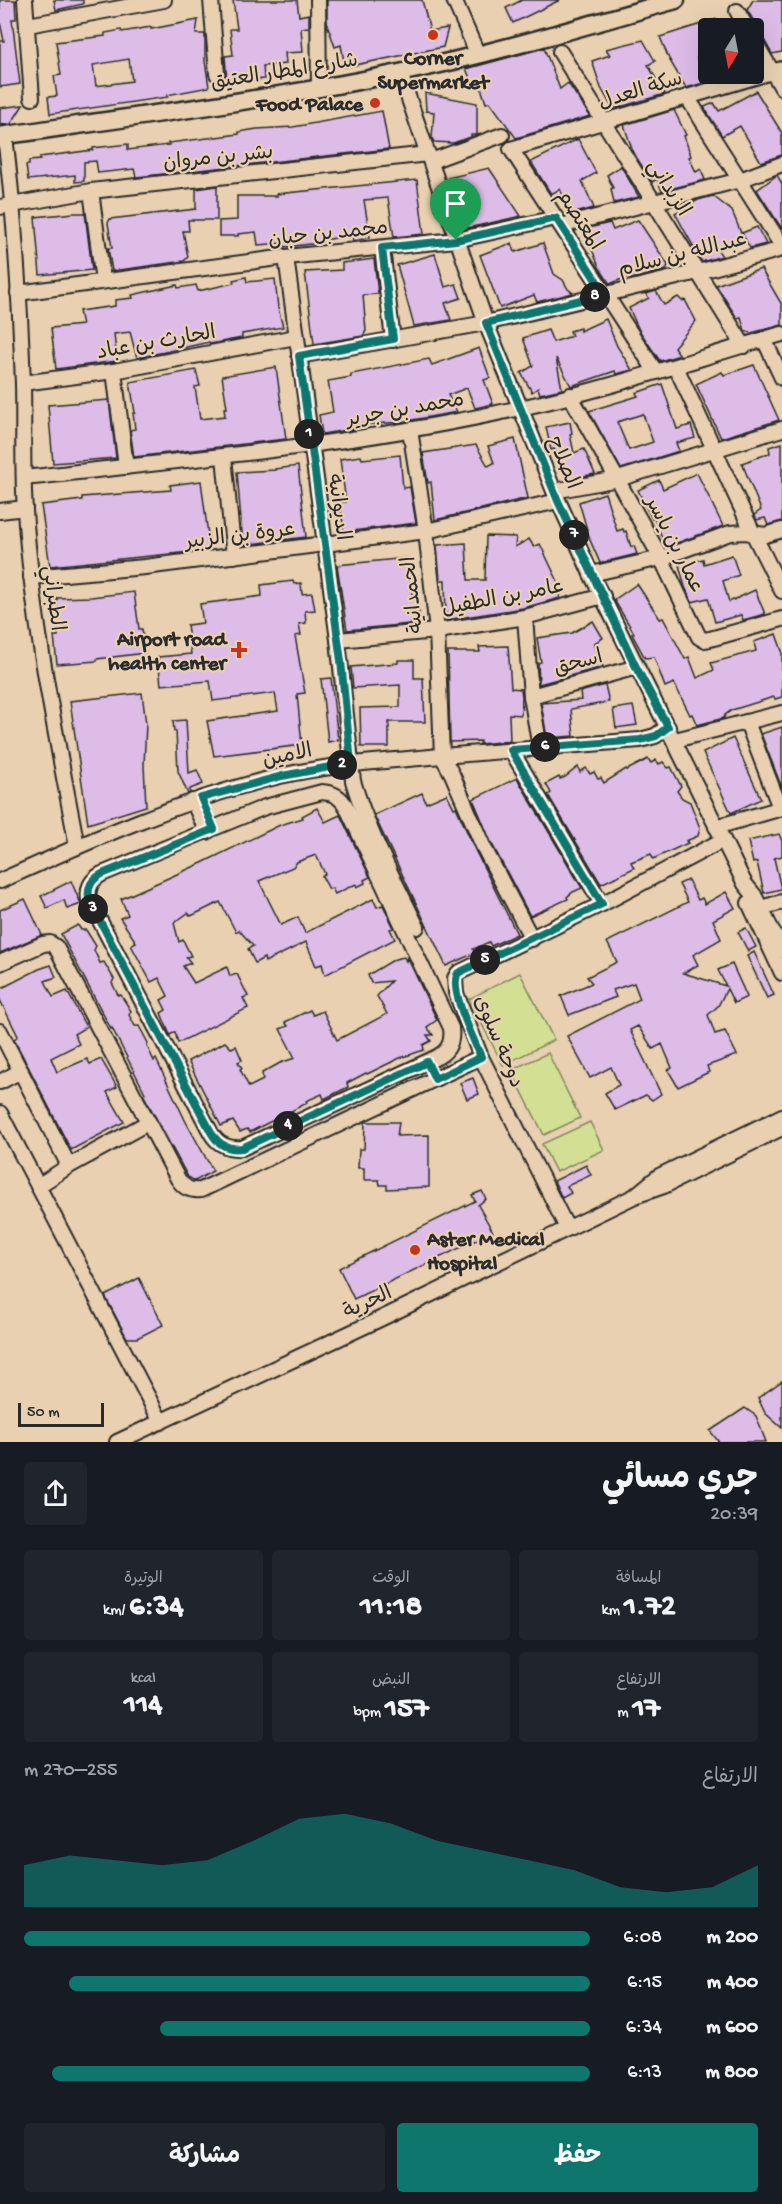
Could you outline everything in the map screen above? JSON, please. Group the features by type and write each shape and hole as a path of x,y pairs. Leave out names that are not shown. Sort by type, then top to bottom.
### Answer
{"street":[{"path":"25,0 32,98"},
{"path":"28,25 164,0"},
{"path":"211,0 217,74"},
{"path":"318,0 319,89"},
{"path":"454,0 478,55"},
{"name":"شارع المطار العتيق","path":"3,136 319,89 400,73 478,55 675,0"},
{"path":"737,11 741,18"},
{"name":"الزبداني","path":"560,52 744,346"},
{"path":"764,53 777,70 782,88"},
{"name":"سكة العدل","path":"511,149 777,70"},
{"name":"الصلاح","path":"400,73 486,323 556,496 636,667 675,740 745,884 754,895 782,950"},
{"path":"687,97 782,248"},
{"path":"430,158 502,135"},
{"name":"الطبراني","path":"3,136 7,206 18,293 23,383 25,508 31,577 44,675 77,846"},
{"name":"المعتصم","path":"511,149 656,372"},
{"name":"بشر بن مروان","path":"7,206 91,190 430,158"},
{"name":"محمد بن حبان","path":"18,293 286,257 456,240 655,203 740,180 782,164"},
{"path":"91,190 103,281"},
{"path":"382,248 393,339"},
{"name":"عبدالله بن سلام","path":"486,323 698,272 782,248"},
{"name":"الديوانية","path":"286,257 338,640 353,781 360,803 417,927"},
{"path":"299,356 486,323"},
{"name":"محمد بن جرير","path":"25,478 224,457 410,430 520,408 676,367 782,334"},
{"name":"الحارث بن عباد","path":"23,383 114,371 296,337"},
{"path":"764,339 782,378"},
{"path":"676,367 782,591"},
{"path":"114,371 126,467"},
{"name":"عمار بن ياسر","path":"570,395 661,558 699,637 704,640 782,619"},
{"name":"عروة بن الزبير","path":"31,577 146,567 426,531 618,479 782,429"},
{"name":"الحمدانية","path":"410,430 426,531 437,631 442,756"},
{"path":"224,457 234,556"},
{"path":"0,511 25,508"},
{"name":"عامر بن الطفيل","path":"591,574 661,558 730,533 765,535 782,530"},
{"name":"عامر بن الطفيل","path":"338,640 437,631 525,617 603,596"},
{"name":"اسحق","path":"525,617 531,696 540,748"},
{"name":"اسحق","path":"531,696 636,667"},
{"path":"675,740 782,713"},
{"path":"716,826 781,808 747,722"},
{"name":"الامين","path":"0,881 77,846 197,800 271,778 351,763 640,740 656,736 668,727"},
{"path":"511,750 602,904"},
{"path":"442,756 483,846 532,939"},
{"path":"322,792 340,798 347,808 451,1028 451,1043 447,1050 427,1062 246,1146 227,1147 215,1139 89,900 89,887 96,877 265,807 322,792"},
{"path":"197,800 210,830"},
{"name":"دوحة سلوى","path":"567,1228 481,1057 456,993 455,978 458,973 602,904 723,840"},
{"name":"الصلاح","path":"745,884 747,898 782,973"},
{"path":"761,908 782,902"},
{"path":"0,963 43,944 50,943 56,947 183,1186 193,1191 201,1190 481,1057"},
{"path":"0,1031 69,1166"},
{"path":"427,1062 435,1079"},
{"path":"0,1082 21,1071"},
{"path":"0,1113 161,1422"},
{"name":"الحرية","path":"634,1196 659,1176 782,1116"},
{"path":"38,1186 148,1122"},
{"name":"الحرية","path":"117,1442 634,1196 664,1186 782,1128"},
{"path":"246,1146 255,1164"}],"green space":[{"path":"520,973 554,1040 503,1065 469,999"},
{"path":"548,1053 580,1118 544,1135 511,1070"},
{"path":"590,1122 604,1150 556,1172 542,1144"}],"building":[{"path":"0,0 15,0 16,19 12,19 20,84 0,87 0,41 4,41 0,22"},
{"path":"54,0 83,0 83,4 56,10"},
{"path":"233,0 297,0 299,16 309,14 309,27 301,28 303,52 285,53 286,64 263,66 264,79 227,83 225,56 233,55 230,29 237,29"},
{"path":"327,0 422,0 430,31 448,28 443,47 345,67 341,45 335,47 327,24"},
{"path":"522,0 560,0 513,23 506,8"},
{"path":"753,0 782,0 782,52 772,54 764,39 764,18 752,18 747,10"},
{"path":"198,20 196,34 205,34 205,61 209,87 167,95 168,97 50,114 48,97 57,96 54,76 61,75 56,42 105,36 105,33 121,30 122,32 151,27 151,29","holes":["129,59 132,81 96,86 93,65"]},
{"path":"698,25 697,58 698,84 700,84 686,88 669,59 660,37"},
{"path":"643,40 655,61 648,65 665,94 613,109 601,88 592,61 610,55 606,49"},
{"path":"544,48 560,89 568,83 590,116 516,138 490,102 486,103 479,82 473,84 466,69"},
{"path":"756,91 782,133 782,155 761,162 740,126 722,136 704,107 714,103 719,111"},
{"path":"425,93 477,103 477,135 471,135 471,137 453,143 434,142 432,138 434,112 426,111"},
{"path":"23,105 11,124 0,125 0,108"},
{"path":"674,110 686,135 684,136 691,156 689,157 696,172 701,169 705,180 662,191 657,179 652,182 633,152 624,125"},
{"path":"382,111 389,149 136,177 134,169 98,173 96,161 84,162 84,181 75,182 75,175 28,180 26,165 29,165 29,161 40,160 40,157 128,144 128,150 169,145 168,143 239,134 239,132 257,129 293,127"},
{"path":"578,139 596,173 582,181 594,208 571,214 560,189 551,194 531,162"},
{"path":"621,166 639,197 614,203 611,189 613,188 607,175"},
{"path":"489,168 521,216 463,229 448,178"},
{"path":"777,175 782,184 782,229 757,190"},
{"path":"417,180 424,234 394,237 388,198 364,200 370,238 353,241 352,235 319,241 319,243 285,247 284,243 258,245 256,232 238,234 238,236 219,236 219,221 237,220 237,196 277,196 276,194"},
{"path":"217,186 217,220 188,220 189,231 183,231 188,257 184,261 112,271 108,248 112,248 108,223 110,219 196,209 196,189"},
{"path":"713,196 732,211 744,240 717,249 722,256 702,262 675,213 698,200"},
{"path":"85,213 92,270 40,275 35,217"},
{"path":"638,220 668,265 666,270 631,279 629,276 610,284 599,267 584,229 610,223 613,230"},
{"path":"757,227 766,244 750,248 742,233"},
{"path":"512,243 515,252 543,243 554,274 563,280 573,293 537,302 534,295 500,308 480,255"},
{"path":"435,254 445,287 456,284 461,298 445,303 451,320 414,326 397,265"},
{"path":"374,259 378,294 363,295 366,331 363,336 314,344 305,272 342,270 342,263"},
{"path":"761,269 782,305 782,325 751,333 745,331 741,317 737,318 716,285"},
{"path":"246,277 247,282 275,279 278,308 283,327 242,334 242,338 210,344 209,342 137,358 130,332 114,334 117,361 56,369 51,328 82,325 79,311 115,306 115,300 133,298 132,295 177,285 178,288 196,285 198,291 234,283 233,280"},
{"path":"656,291 664,305 678,297 682,301 685,300 696,321 674,347 680,355 660,361 639,330 629,308 649,298 646,294"},
{"path":"606,319 617,346 632,370 616,374 615,371 571,386 556,358 562,389 540,394 538,388 532,392 521,373 533,366 523,338 548,330 553,342 572,336 570,331 580,328 580,331"},
{"path":"479,348 490,378 484,380 493,404 475,408 467,388 448,395 457,412 401,422 359,425 359,428 322,434 319,415 333,412 328,381 351,377 351,374 429,359 432,365"},
{"path":"754,365 779,420 721,438 696,384 722,372 724,375"},
{"path":"276,367 286,439 134,457 130,430 135,429 133,413 135,413 130,382 196,370 200,386 195,387 200,419 225,416 224,408 227,408 222,376"},
{"path":"662,384 677,429 691,425 695,438 676,443 679,451 621,469 589,411 638,396 636,393","holes":["643,414 653,442 629,450 617,422"]},
{"path":"109,400 116,458 53,463 48,405"},
{"path":"570,422 574,453 584,449 595,474 568,479 554,449 551,450 546,427"},
{"path":"515,439 528,498 435,520 431,482 428,483 423,453 476,445 488,466 494,463 488,446"},
{"path":"782,443 782,521 768,525 765,518 757,520 754,515 761,510 742,463 770,453 769,447"},
{"path":"400,455 403,488 410,487 416,523 344,532 340,502 346,502 340,459"},
{"path":"298,466 306,537 243,545 237,472"},
{"path":"697,473 723,526 666,547 654,518 652,519 638,490 659,480 663,489"},
{"path":"201,481 210,550 50,566 41,505 82,500 82,497 171,490 170,485"},
{"path":"605,493 617,531 623,529 624,532 626,531 631,547 634,546 637,554 600,563 590,540 579,502"},
{"path":"486,536 516,537 515,547 529,539 534,547 540,544 563,592 559,594 560,598 523,608 446,620 445,580 440,580 437,545 466,543 468,580 485,580"},
{"path":"732,555 739,575 723,581 729,602 755,590 765,614 743,620 741,615 715,622 708,598 692,602 679,565 703,559 704,564"},
{"path":"407,558 412,594 417,594 420,623 347,630 337,565"},
{"path":"293,581 294,584 301,583 302,594 312,593 315,610 305,611 306,623 299,624 301,635 295,636 305,693 297,694 302,745 214,756 207,721 278,711 275,693 213,701 210,681 161,685 158,657 191,654 187,625 203,623 200,604 262,596 261,585"},
{"path":"637,584 660,619 663,618 685,659 689,657 697,678 714,670 711,663 756,651 754,642 776,634 782,651 782,697 775,699 774,697 732,710 724,718 697,725 674,683 665,687 654,657 645,658 632,634 634,633 614,600"},
{"path":"134,592 145,653 97,659 97,661 57,664 54,636 58,636 57,598"},
{"path":"593,621 603,638 594,643 603,667 539,684 538,663 541,662 537,638 572,633"},
{"path":"508,646 511,688 521,689 522,697 521,715 509,714 510,741 480,744 480,741 450,742 448,652 480,652 479,647"},
{"path":"398,660 414,660 414,678 423,678 425,722 389,722 389,747 361,747 360,708 400,707 400,685 353,688 351,667 398,663"},
{"path":"331,678 338,740 328,742 321,679"},
{"path":"605,685 609,702 571,709 574,736 547,738 541,703 581,700 580,692"},
{"path":"142,693 146,724 144,765 146,806 88,824 70,701"},
{"path":"633,706 637,725 616,728 613,709"},
{"path":"186,720 189,773 197,770 203,784 190,789 188,794 178,771 176,731 174,731 173,721"},
{"path":"782,727 782,788 761,734"},
{"path":"733,738 761,799 731,813 703,753"},
{"path":"648,759 651,763 656,760 659,764 663,762 668,768 671,767 681,786 677,791 682,798 690,802 700,828 698,836 653,859 651,854 631,862 634,868 601,884 548,795 551,793 546,784 559,777 560,779 565,777 578,767 580,772 586,768 590,774 594,772 604,783"},
{"path":"517,778 582,888 573,892 567,897 568,899 530,916 491,842 473,799"},
{"path":"422,793 426,803 447,794 454,808 456,807 517,934 491,946 489,942 473,949 475,953 446,966 374,815"},
{"path":"317,808 325,822 340,815 370,877 357,887 356,884 335,894 332,888 329,889 322,876 325,874 316,855 259,881 281,925 298,917 305,933 373,899 377,907 383,905 394,928 390,929 395,939 325,975 322,964 316,966 306,942 265,962 264,958 255,963 248,949 253,946 239,930 236,932 220,902 191,916 188,913 174,923 179,942 183,940 191,956 186,957 191,963 183,966 194,983 227,967 230,976 237,974 248,996 243,998 248,1008 178,1043 175,1032 170,1035 161,1013 166,1010 161,1000 168,996 159,978 151,982 131,945 136,942 120,918 128,915 121,899 280,825 303,818 302,816"},
{"path":"779,834 782,841 782,856 774,858 781,889 764,893 757,862 753,863 748,841"},
{"path":"688,880 698,900 702,898 705,904 726,892 735,908 713,920 721,939 693,955 698,965 683,973 726,986 718,970 732,964 747,997 734,1003 727,989 718,1006 708,1015 715,1034 725,1031 737,1055 707,1066 709,1072 678,1087 668,1070 672,1068 662,1044 653,1049 638,1026 630,1030 661,1094 652,1100 646,1095 615,1110 605,1093 619,1085 611,1067 590,1078 567,1036 640,999 634,983 613,990 616,997 569,1015 561,996 592,983 587,977 617,962 607,942 688,902 679,884"},
{"path":"71,881 81,904 67,909 64,900 47,908 41,896"},
{"path":"25,899 42,935 0,953 0,910"},
{"path":"78,925 81,930 86,930 96,946 94,950 100,963 104,962 114,979 112,983 118,995 121,995 131,1011 129,1015 135,1026 139,1026 154,1061 156,1059 186,1122 213,1171 195,1181 188,1177 61,934"},
{"path":"746,928 756,947 748,951 738,932"},
{"path":"754,952 774,995 767,998 747,956"},
{"path":"404,957 406,961 407,957 437,1020 427,1027 433,1035 427,1035 431,1041 423,1045 424,1050 366,1073 347,1083 348,1087 324,1099 322,1094 306,1101 307,1103 250,1132 247,1129 240,1132 233,1121 221,1126 188,1061 225,1042 231,1048 236,1046 242,1060 238,1062 242,1068 240,1069 249,1087 263,1080 262,1073 295,1058 280,1029 288,1026 285,1022 310,1010 313,1015 323,1011 337,1040 387,1014 377,996 391,981 371,983 368,975 395,959"},
{"path":"51,965 56,977 45,981 53,997 67,991 86,1027 74,1034 79,1044 51,1058 57,1072 87,1059 90,1064 101,1059 117,1087 107,1092 124,1122 71,1150 14,1039 18,1036 0,1000 0,989"},
{"path":"473,1078 479,1094 467,1099 460,1083"},
{"path":"365,1122 399,1122 397,1136 429,1135 429,1187 387,1189 387,1185 380,1185 379,1180 364,1180 364,1168 358,1168 359,1149 364,1149"},
{"path":"586,1165 591,1175 567,1186 571,1193 562,1198 554,1181"},
{"name":"Aster Medical Hospital","path":"482,1191 486,1199 478,1205 493,1232 354,1299 339,1268 475,1201 472,1195"},
{"path":"139,1278 163,1325 137,1338 127,1338 105,1296"},
{"path":"782,1381 782,1428 765,1413 758,1398"},
{"path":"745,1408 756,1416 766,1442 719,1442 710,1431"}],"place":[{"name":"Corner Supermarket","path":"433,35"},
{"name":"Food Palace","path":"375,103"},
{"name":"Airport road health center","path":"239,650"},
{"name":"Aster Medical Hospital","path":"415,1250"}],"route":[{"path":"556,218 605,294 486,323 558,501 636,667 668,727 648,739 511,750 602,904 458,973 454,984 456,993 481,1057 435,1079 427,1062 242,1148 235,1149 221,1144 211,1132 89,900 89,887 96,877 102,874 214,829 201,798 260,781 351,763 341,661 299,356 393,339 382,248 456,240 556,218"}]}
